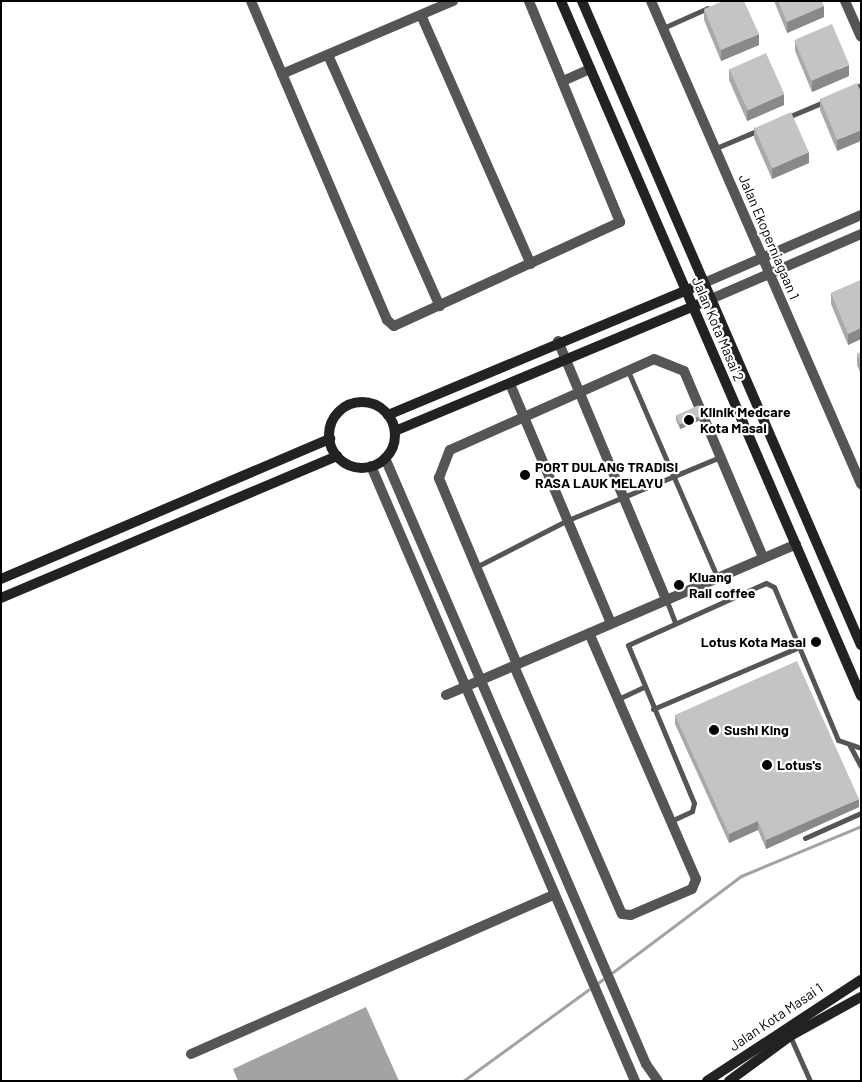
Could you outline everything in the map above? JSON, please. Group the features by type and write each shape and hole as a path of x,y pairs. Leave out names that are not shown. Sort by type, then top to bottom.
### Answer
{"main road":[{"name":"Jalan Kota Masai 2","path":"561,1 861,696"},
{"name":"Jalan Kota Masai 2","path":"582,1 861,645"},
{"path":"388,415 558,341 704,283"},
{"path":"395,432 712,299"},
{"path":"371,403 388,415 395,432 385,458 371,466 358,467 337,456 330,439 334,418 350,404 371,403"},
{"path":"1,579 330,439"},
{"path":"1,598 337,456"},
{"name":"Jalan Kota Masai 1","path":"707,1081 861,980"},
{"path":"729,1081 790,1036 861,997"}],"street":[{"path":"251,1 387,320 398,325 616,225 620,218 529,1"},
{"path":"282,74 453,1"},
{"name":"Jalan Ekoperniagaan 1","path":"651,1 861,484"},
{"path":"845,1 861,37"},
{"path":"421,15 530,264"},
{"path":"328,55 440,306"},
{"path":"562,81 590,69"},
{"path":"704,283 861,215"},
{"path":"712,299 861,234"},
{"path":"558,341 666,599"},
{"path":"589,633 671,821 696,884 625,915 515,665 439,476 452,447 656,358 684,371 763,557"},
{"path":"510,384 610,623"},
{"path":"385,458 646,1064 658,1081"},
{"path":"371,466 553,895 635,1081"},
{"path":"446,695 796,544"},
{"path":"191,1054 553,895"}],"lane":[{"path":"663,28 715,5"},
{"path":"843,93 861,85"},
{"path":"783,120 835,97"},
{"path":"716,148 766,127"},
{"path":"627,371 717,577"},
{"path":"476,567 568,520 720,457"},
{"path":"671,821 694,806 628,645 675,622 768,582 799,647 838,740 850,746 861,748"},
{"path":"666,599 675,622"},
{"path":"653,709 799,647"},
{"path":"618,699 644,687"},
{"path":"850,746 861,767"},
{"path":"805,838 861,813"},
{"path":"790,1036 810,1081"}],"shaded area":[{"path":"366,1007 399,1081 238,1081 233,1069"}],"building":[{"path":"723,1 744,1 759,34 721,50 704,9"},
{"path":"778,1 822,1 824,6 787,22"},
{"path":"832,24 849,65 811,81 794,40"},
{"path":"766,53 784,94 748,110 729,69"},
{"path":"857,83 861,92 861,130 837,140 820,99"},
{"path":"791,112 809,152 772,168 754,128"},
{"path":"861,280 861,328 848,334 831,293"},
{"path":"861,352 861,363 857,354"},
{"path":"699,405 703,414 680,424 676,415"},
{"name":"Lotus's","path":"797,661 859,799 766,840 758,821 729,834 675,715"}],"waterway":[{"path":"613,972 741,876 861,826"},
{"path":"598,983 603,979"},
{"path":"463,1081 588,990"}],"place":[{"name":"Klinik Medcare Kota Masai","path":"689,420"},
{"name":"PORT DULANG TRADISI RASA LAUK MELAYU","path":"525,475"},
{"name":"Kluang Rail coffee","path":"679,585"},
{"name":"Lotus Kota Masai","path":"816,642"},
{"name":"Sushi King","path":"714,730"},
{"name":"Lotus's","path":"767,765"}]}
